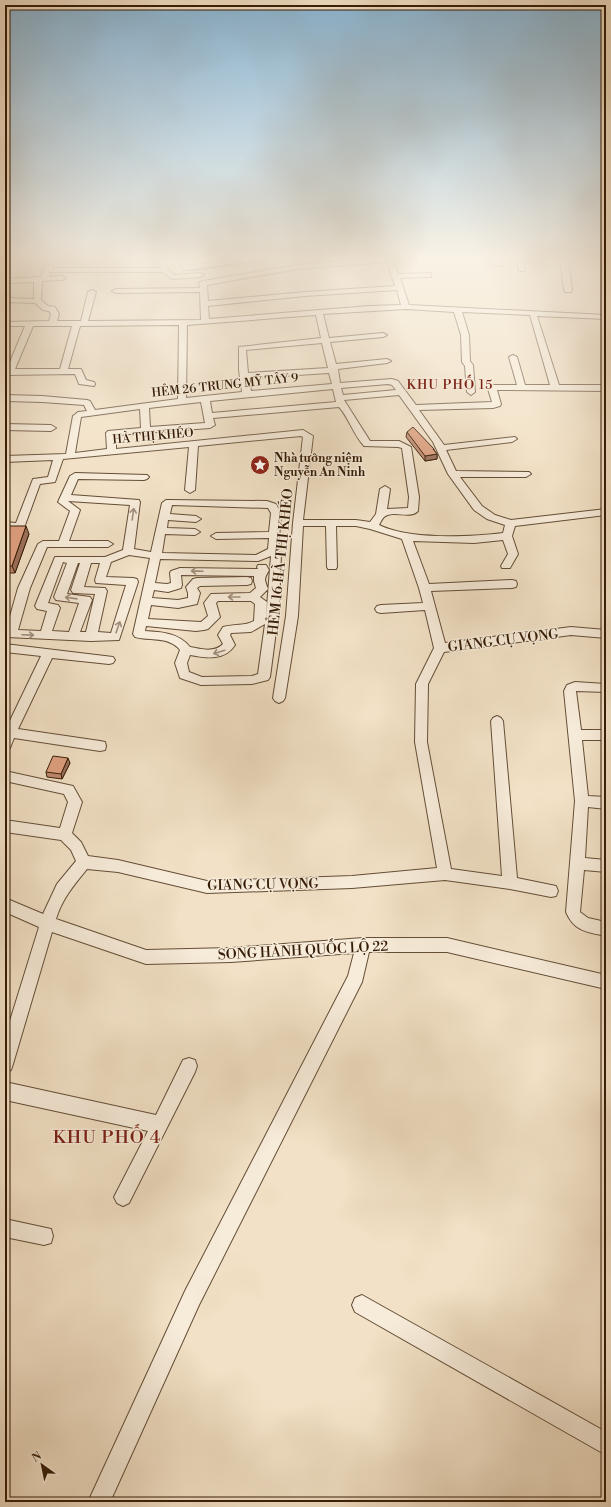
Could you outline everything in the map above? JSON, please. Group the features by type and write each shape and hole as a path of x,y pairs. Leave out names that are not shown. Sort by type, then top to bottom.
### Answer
{"street":[{"path":"27,329 7,372 78,371 82,382 91,384"},
{"path":"63,372 79,329"},
{"path":"182,401 183,329"},
{"path":"324,329 341,401 348,411 360,438 367,444 399,444 406,447 414,497 414,511 390,511 381,514"},
{"path":"463,329 466,362 469,366 471,392"},
{"path":"537,329 555,387"},
{"path":"246,394 242,349 244,348 383,335"},
{"path":"513,356 522,388"},
{"path":"244,376 334,369 387,361"},
{"name":"HẺM 26 TRUNG MỸ TÂY 9","path":"92,412 204,398 389,381 395,383 400,392 414,408 441,448 453,474 478,508 491,517 511,523"},
{"path":"414,408 497,404 492,388 606,388"},
{"path":"208,416 341,401 400,392"},
{"path":"5,398 42,399 87,403 92,412 77,416 70,456"},
{"path":"112,452 112,428 146,430 210,425 204,398"},
{"path":"144,406 146,430"},
{"path":"5,427 51,428"},
{"name":"HÀ THỊ KHÉO","path":"5,459 59,457 303,433"},
{"name":"HẺM 16 HÀ THỊ KHÉO","path":"279,698 292,616 298,523 309,440 308,436 303,433"},
{"path":"441,448 512,439"},
{"path":"190,490 194,444"},
{"path":"5,525 20,526 36,481 52,480 59,457"},
{"path":"453,474 526,474"},
{"path":"62,544 75,510 63,502 75,476 144,477"},
{"path":"373,526 381,514 385,489"},
{"path":"65,498 134,502 128,552"},
{"path":"186,650 181,662 184,675 201,681 252,680 264,677 273,608 276,554 273,551 276,513 272,506 267,504 167,503 139,634 174,638 182,644 186,650 214,654 226,650 229,645 224,635 227,630 233,628 251,628 260,623 261,602 253,596"},
{"path":"506,566 513,554 507,536 511,523 606,512"},
{"path":"164,517 196,519"},
{"path":"298,523 356,523 373,526 381,530 406,537 474,540 507,536"},
{"path":"331,524 332,568"},
{"path":"161,531 195,532"},
{"path":"216,536 274,535"},
{"path":"406,537 426,588 440,648"},
{"path":"106,560 100,580 133,582 115,638 11,634 24,588 43,544 108,544"},
{"path":"45,635 54,608 41,606 59,559 106,560 128,552 156,556 258,558 273,551"},
{"path":"142,622 196,628 204,626 214,617 210,603 215,597 253,596 262,589 259,577 264,570 258,558"},
{"path":"73,636 86,600 60,597 74,559"},
{"path":"87,559 77,590 101,591 91,637"},
{"path":"150,586 168,588 177,585 175,574 180,571 259,577"},
{"path":"146,601 178,604 193,601 194,593 191,587 197,582 259,577"},
{"path":"426,588 512,584"},
{"path":"381,609 430,606"},
{"name":"GIANG CỰ VỌNG","path":"445,874 421,742 422,684 440,648 571,631 606,634"},
{"path":"5,648 109,660"},
{"path":"48,653 8,738 100,746"},
{"path":"606,688 574,686 571,688 582,801 573,912 574,918 585,924 606,929"},
{"path":"497,722 510,883"},
{"path":"575,735 606,735"},
{"path":"5,776 68,790 75,802 65,835"},
{"path":"582,801 606,802"},
{"path":"5,826 65,835 76,846 84,862 62,890 46,923 10,1030 5,1064"},
{"name":"GIANG CỰ VỌNG","path":"84,862 118,866 207,887 352,882 445,874 510,883 551,891"},
{"path":"576,863 606,866"},
{"name":"SONG HÀNH QUỐC LỘ 22","path":"5,905 46,923 146,957 231,955 363,945 447,945 606,982"},
{"path":"100,1502 192,1298 356,977 363,945"},
{"path":"123,1197 189,1066"},
{"path":"5,1091 160,1125"},
{"path":"5,1228 44,1236"},
{"path":"362,1305 606,1444"}],"building":[{"path":"413,427 437,454 425,456 407,432"},
{"path":"5,526 26,526 12,566 5,566"},
{"path":"53,756 68,758 61,774 46,772"}],"place":[{"name":"Nhà tưởng niệm Nguyễn An Ninh","path":"260,465"}],"district":[{"name":"KHU PHỐ 15","path":"450,384"},
{"name":"KHU PHỐ 4","path":"107,1137"}]}
